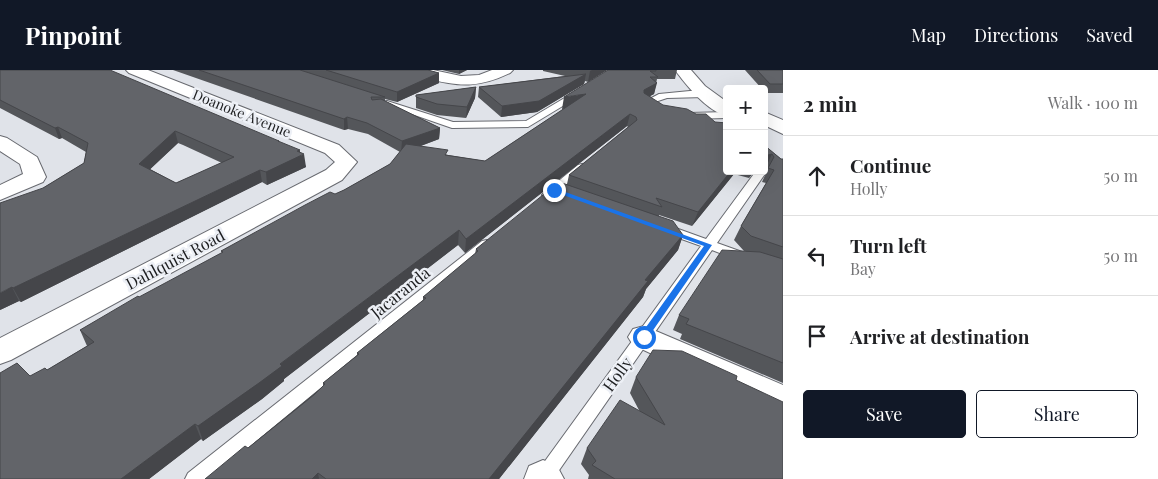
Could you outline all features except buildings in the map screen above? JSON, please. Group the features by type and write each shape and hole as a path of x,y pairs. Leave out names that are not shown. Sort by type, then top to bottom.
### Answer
{"street":[{"name":"Doanoke Avenue","path":"134,70 332,149 347,162"},
{"path":"416,70 464,83 481,81 505,70"},
{"path":"683,70 705,94 723,108"},
{"path":"768,119 783,128"},
{"path":"768,136 783,144"},
{"path":"0,142 30,161 35,177 0,193"},
{"name":"Dahlquist Road","path":"0,352 334,175 347,162"},
{"path":"644,337 783,400"}],"lane":[{"path":"376,101 452,125 528,124 584,90"},
{"path":"656,111 646,103 652,99 675,94 705,94"},
{"path":"684,116 723,115"},
{"path":"539,202 590,160"},
{"name":"Holly","path":"543,479 759,175"},
{"path":"554,190 572,196"},
{"path":"654,225 755,261"},
{"name":"Jacaranda","path":"195,479 501,233"}],"route":[{"path":"554,190 708,245 644,337"}]}
